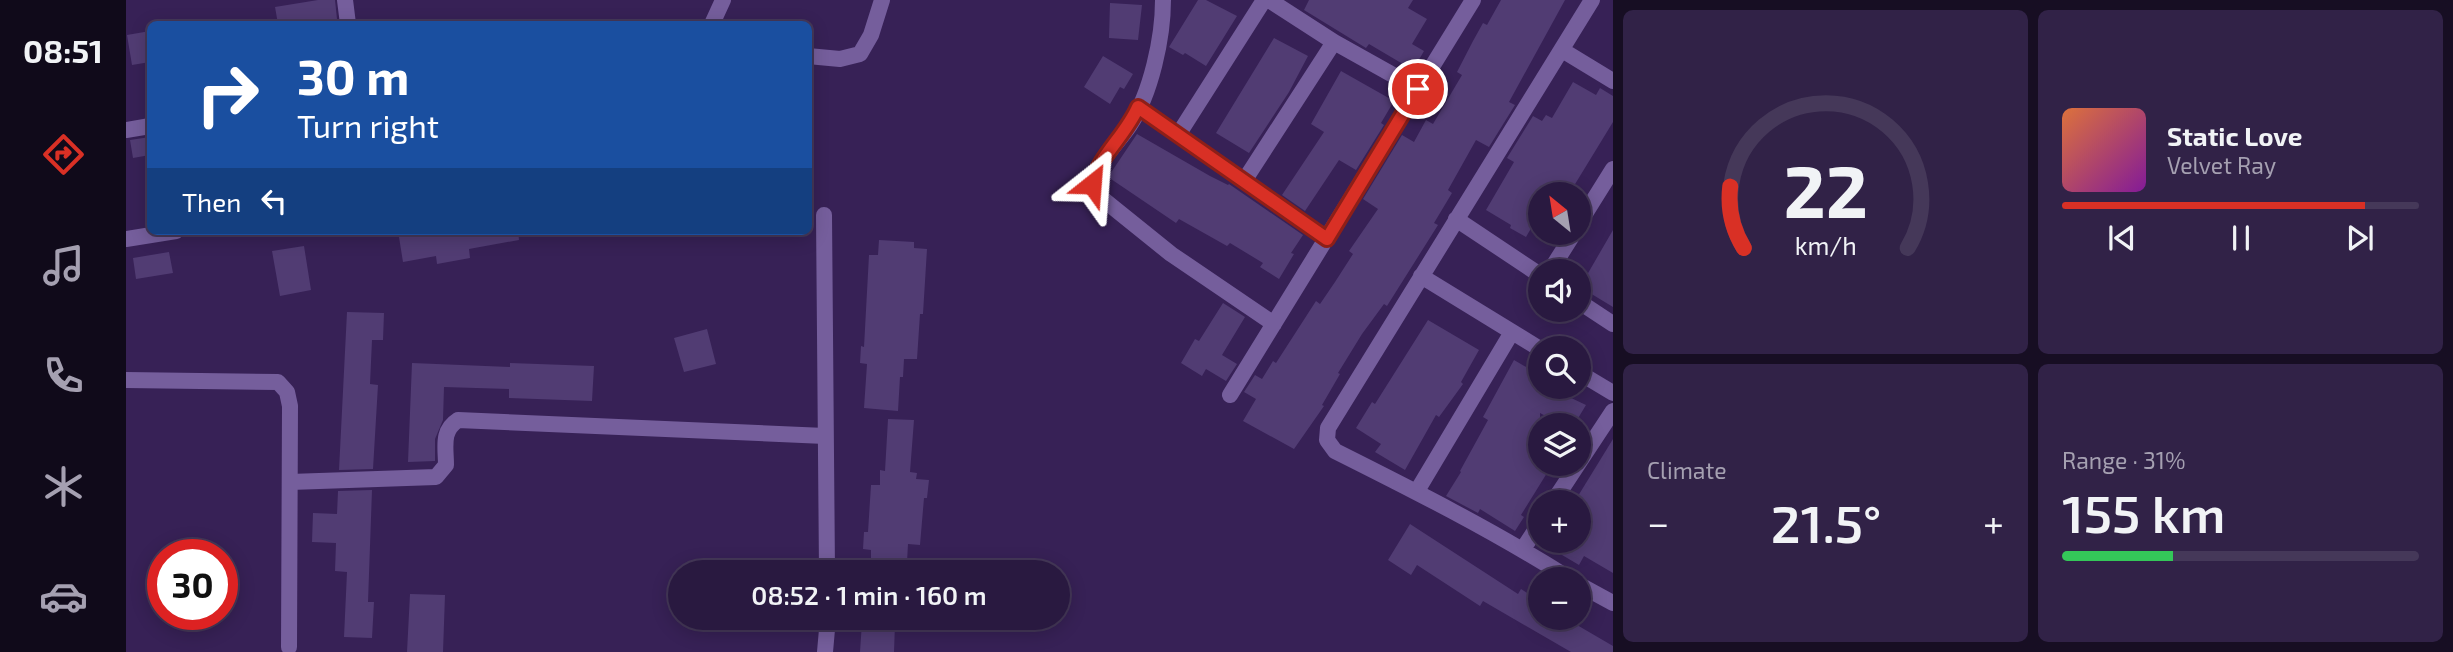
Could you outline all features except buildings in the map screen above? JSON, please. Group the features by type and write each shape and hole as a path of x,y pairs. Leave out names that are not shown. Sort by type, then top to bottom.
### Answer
{"street":[{"path":"345,0 348,21"},
{"path":"713,21 723,0"},
{"path":"812,56 840,59 860,54 872,36 882,0"},
{"path":"1163,0 1155,65 1132,122 1095,173 1092,184 1098,196 1171,254 1274,324"},
{"path":"1178,135 1267,0 1418,89"},
{"path":"1551,567 1417,491 1335,451 1327,440 1328,428 1592,0"},
{"path":"1230,395 1418,89 1465,3"},
{"path":"1244,181 1335,42"},
{"path":"1562,50 1613,81"},
{"path":"1138,107 1327,239"},
{"path":"126,130 147,126"},
{"path":"1591,204 1613,169"},
{"path":"824,215 827,560"},
{"path":"1457,219 1528,267"},
{"path":"126,239 151,235"},
{"path":"1421,276 1528,342"},
{"path":"1591,310 1613,324"},
{"path":"1417,491 1511,332"},
{"path":"126,380 278,382 287,392 290,406 289,647"},
{"path":"1591,380 1613,393"},
{"path":"1561,490 1613,411"},
{"path":"290,482 436,477 446,465 445,434 458,420 825,436"},
{"path":"1522,549 1528,540"},
{"path":"1591,591 1613,603"},
{"path":"825,652 827,630"}],"route":[{"path":"1092,184 1095,173 1132,122 1138,107 1327,239 1418,89"}]}
